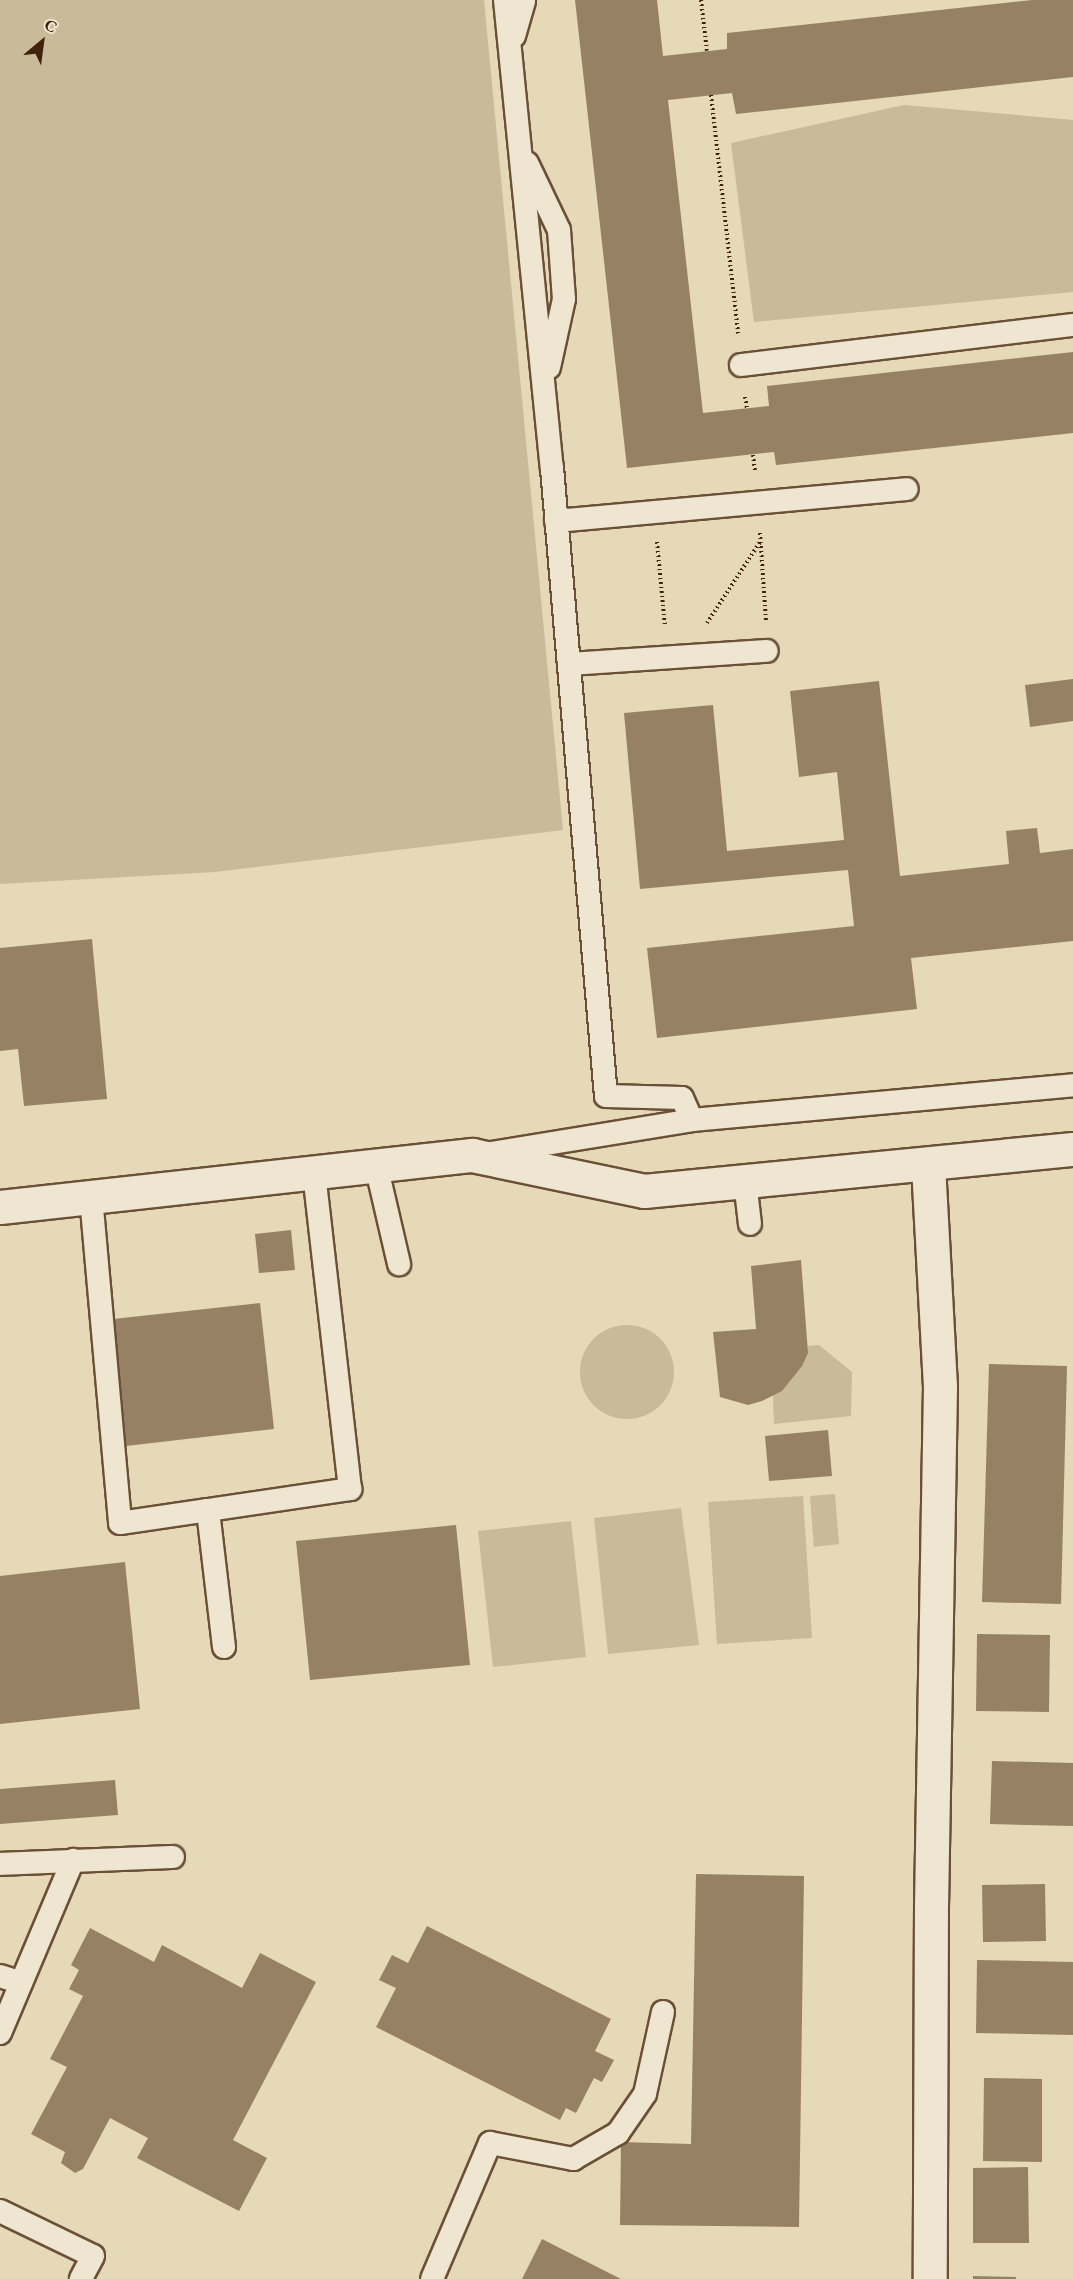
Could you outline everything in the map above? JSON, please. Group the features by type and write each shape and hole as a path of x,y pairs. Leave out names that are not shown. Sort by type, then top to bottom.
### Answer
{"street":[{"path":"0,1207 472,1155 644,1191 1073,1149"},
{"path":"928,1165 940,1386 931,1905 930,2279"}],"lane":[{"path":"505,0 544,389 610,1135"},
{"path":"510,50 524,0"},
{"path":"520,148 559,230 564,299 544,389"},
{"path":"741,364 1073,326"},
{"path":"556,521 907,489"},
{"path":"569,664 767,651"},
{"path":"472,1155 610,1135 693,1120 1073,1085"},
{"path":"606,1096 682,1098 693,1120"},
{"path":"376,1166 399,1264"},
{"path":"91,1197 120,1523 350,1489 314,1172"},
{"path":"745,1181 750,1224"},
{"path":"208,1510 224,1647"},
{"path":"0,1864 173,1857"},
{"path":"0,2033 11,1979 73,1860"},
{"path":"432,2279 490,2143 573,2159 618,2133 645,2094 663,2012"},
{"path":"0,2211 93,2256 81,2279"}],"path":[{"path":"701,0 707,51"},
{"path":"711,95 747,408"},
{"path":"758,502 767,651"},
{"path":"654,512 676,657"},
{"path":"676,657 761,541"}],"shaded area":[{"path":"0,0 484,0 563,830 215,872 0,884"},
{"path":"904,105 1073,120 1073,292 754,322 731,143"},
{"path":"627,1325 645,1329 660,1339 670,1354 674,1372 670,1390 660,1405 645,1415 627,1419 609,1415 594,1405 584,1390 580,1372 584,1354 594,1339 609,1329"},
{"path":"819,1345 852,1372 851,1416 774,1424 771,1349"},
{"path":"835,1494 839,1544 814,1547 810,1496"},
{"path":"803,1496 812,1638 717,1644 708,1502"},
{"path":"681,1508 699,1645 608,1654 594,1518"},
{"path":"571,1521 586,1657 493,1667 478,1531"}],"building":[{"path":"575,0 657,0 663,56 727,49 727,33 1032,0 1073,0 1073,77 736,114 732,93 668,100 703,413 769,406 767,386 1073,352 1073,433 776,465 774,452 627,468"},
{"path":"1073,679 1073,721 1030,727 1025,685"},
{"path":"879,681 900,876 1009,864 1006,831 1037,828 1040,853 1073,849 1073,941 911,958 917,1009 657,1038 647,948 854,926 848,870 640,889 624,713 713,705 727,851 844,840 837,772 799,777 790,691"},
{"path":"92,939 107,1099 24,1106 18,1049 0,1051 0,948"},
{"path":"291,1230 295,1270 259,1273 255,1234"},
{"path":"801,1260 808,1353 802,1366 782,1391 762,1401 748,1405 720,1397 713,1332 756,1329 751,1266"},
{"path":"260,1303 274,1429 126,1446 113,1319"},
{"path":"989,1364 1067,1366 1061,1604 982,1602"},
{"path":"828,1430 832,1476 769,1481 765,1436"},
{"path":"456,1525 470,1665 310,1680 296,1541"},
{"path":"125,1562 140,1709 0,1724 0,1576"},
{"path":"977,1634 1050,1635 1049,1712 976,1711"},
{"path":"992,1761 1073,1763 1073,1826 990,1824"},
{"path":"115,1780 118,1815 0,1824 0,1789"},
{"path":"696,1874 804,1876 799,2227 620,2225 621,2142 691,2144"},
{"path":"1045,1884 1046,1941 983,1942 982,1885"},
{"path":"427,1926 611,2019 595,2051 614,2060 602,2082 594,2078 576,2113 566,2108 560,2120 376,2027 396,1988 379,1980 392,1955 408,1963"},
{"path":"90,1928 154,1962 162,1945 242,1988 260,1953 316,1982 233,2140 267,2158 239,2211 137,2158 148,2138 110,2118 83,2169 75,2173 61,2163 65,2152 31,2134 67,2067 50,2059 83,1996 69,1989 79,1970 71,1965"},
{"path":"977,1960 1073,1962 1073,2035 976,2033"},
{"path":"984,2078 1042,2079 1042,2162 983,2161"},
{"path":"1028,2167 1029,2243 973,2243 973,2168"},
{"path":"542,2239 621,2279 522,2279"},
{"path":"973,2276 1016,2277 1016,2279 973,2279"}]}
